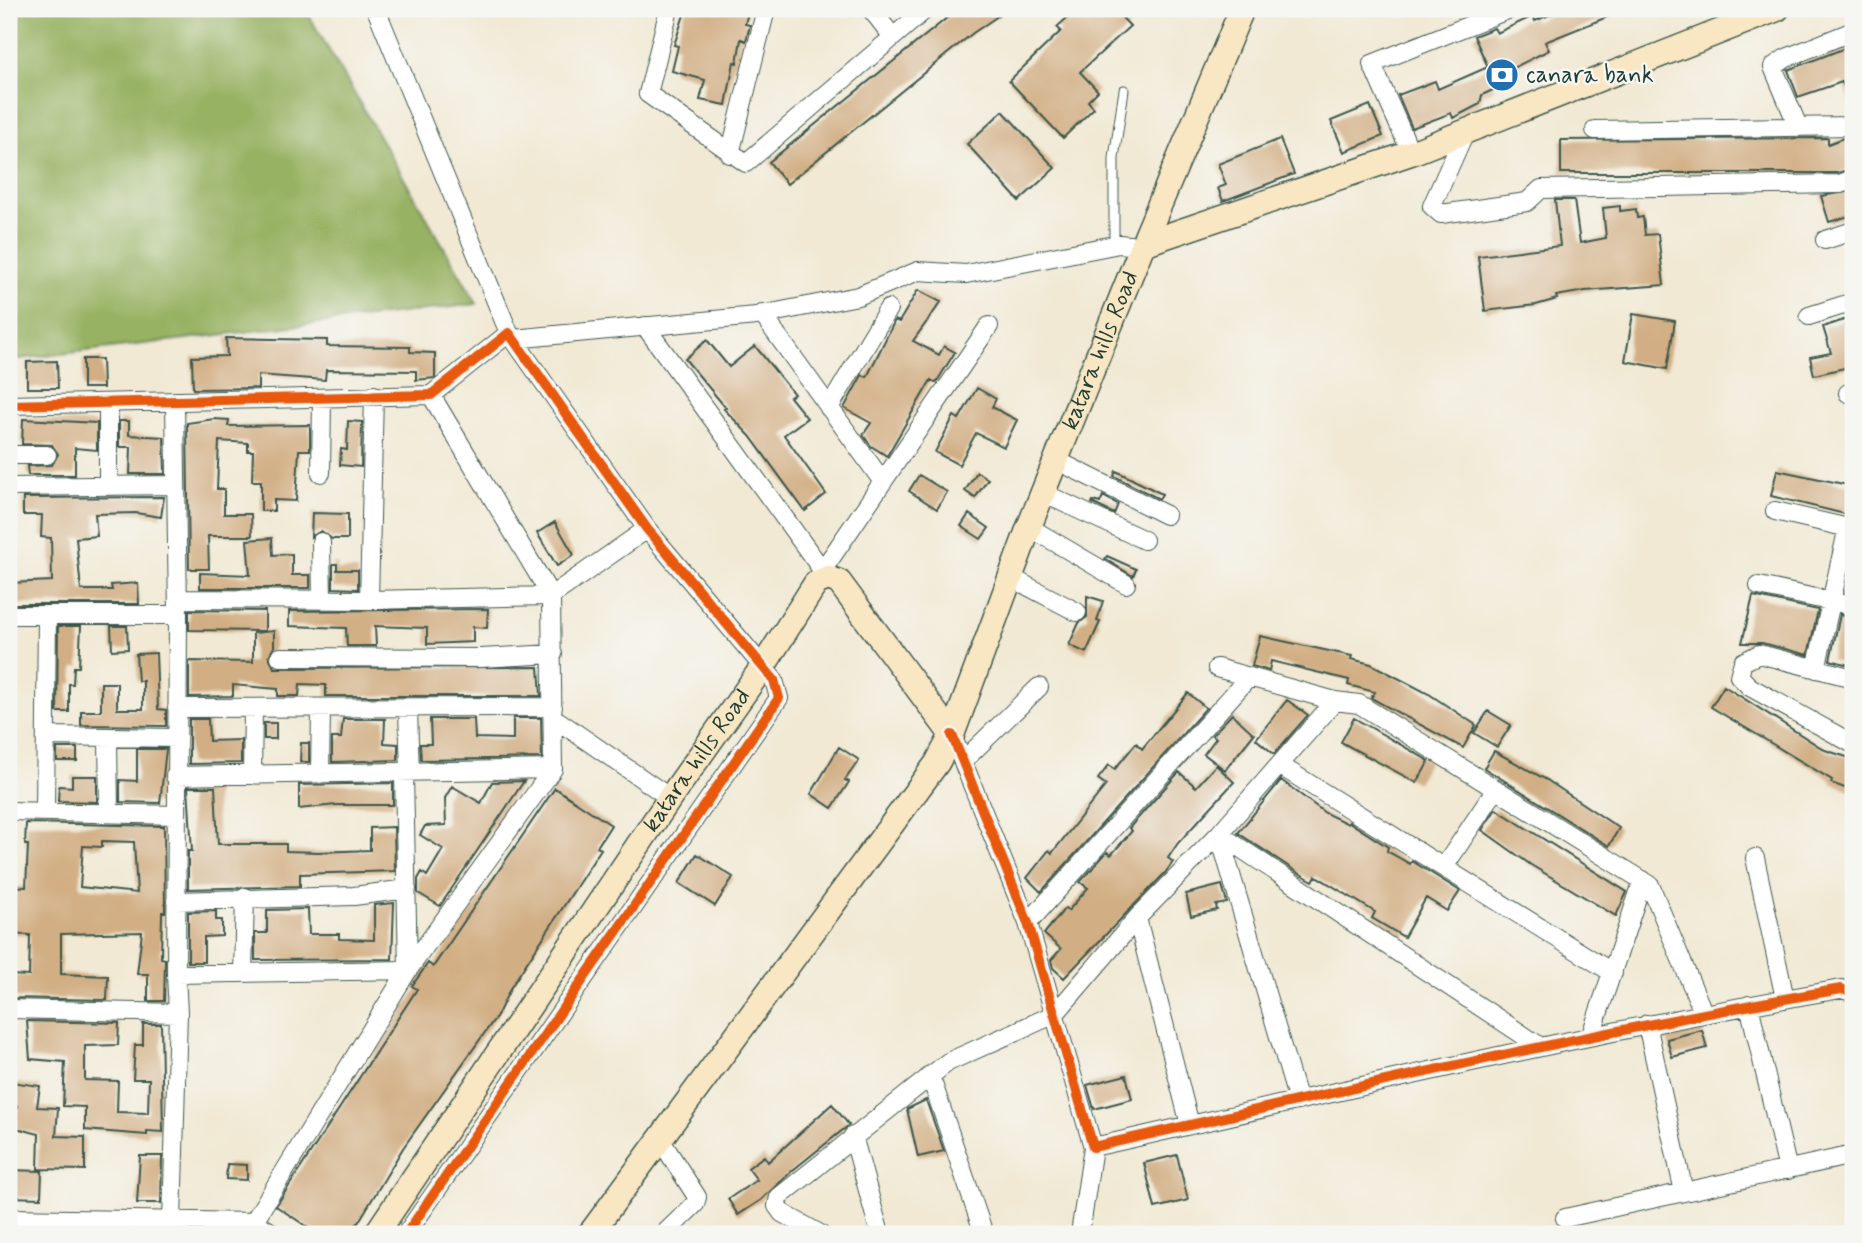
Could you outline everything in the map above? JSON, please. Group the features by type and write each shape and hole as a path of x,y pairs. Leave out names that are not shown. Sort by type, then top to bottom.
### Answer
{"main road":[{"path":"1129,245 1242,9"},
{"name":"katara hills Road","path":"590,1234 925,783 941,719 1010,577 1056,460 1129,245 1412,153 1748,14 1777,9"},
{"path":"825,574 839,583 941,719"},
{"name":"katara hills Road","path":"395,1229 670,798 764,665 816,583 825,574"}],"street":[{"path":"376,9 511,336 647,529 764,665 774,680 779,698 395,1229"},
{"path":"668,9 648,94 746,163 926,9"},
{"path":"730,154 766,9"},
{"path":"871,9 892,36"},
{"path":"1412,153 1372,64 1471,16 1510,9"},
{"path":"1797,124 1773,67 1786,58 1853,31"},
{"path":"1595,130 1853,125"},
{"path":"1465,131 1432,205 1441,214 1527,202 1541,189 1840,184 1853,178"},
{"path":"1825,240 1853,231"},
{"name":"katara hills Road","path":"511,336 762,314 858,296 918,271 966,274 1129,245"},
{"path":"1809,316 1853,302"},
{"path":"829,408 888,309"},
{"path":"762,314 883,482"},
{"path":"645,326 825,574 883,482 989,326"},
{"path":"9,405 431,395 511,336"},
{"path":"369,600 374,395"},
{"path":"251,1228 408,970 553,769 551,596 431,395"},
{"path":"321,473 322,398"},
{"path":"108,403 108,484"},
{"path":"172,1221 178,1013 175,403"},
{"path":"9,455 47,455"},
{"path":"1056,460 1166,515"},
{"path":"9,486 176,485"},
{"path":"1043,493 1144,540"},
{"path":"1775,511 1851,528 1816,669"},
{"path":"1029,527 1126,584"},
{"path":"9,615 322,600 551,596 647,529"},
{"path":"321,542 322,600"},
{"path":"1010,577 1077,611"},
{"path":"1759,586 1853,606"},
{"path":"45,811 47,615"},
{"path":"280,657 481,658 552,654"},
{"path":"1853,678 1759,654 1743,662 1739,676 1750,687 1853,744"},
{"path":"1217,668 1335,701 1359,704 1643,880 1650,885 1703,1012"},
{"path":"1028,923 1249,677"},
{"path":"963,761 1039,687"},
{"path":"820,1234 782,1213 776,1202 853,1136 948,1062 1055,1014 1137,918 1219,834 1335,701"},
{"path":"177,708 554,712 670,798"},
{"path":"252,775 253,709"},
{"path":"408,709 408,970"},
{"path":"320,774 321,710"},
{"path":"941,719 963,761 1028,923 1093,1147 1080,1234"},
{"path":"46,736 176,738"},
{"path":"108,738 109,813"},
{"path":"1279,765 1613,973"},
{"path":"176,776 553,769"},
{"path":"1444,867 1496,789"},
{"path":"9,811 176,816"},
{"path":"1219,834 1538,1045"},
{"path":"1219,834 1298,1101"},
{"path":"1755,858 1785,999"},
{"path":"1591,1035 1643,880"},
{"path":"176,901 354,896 407,889"},
{"path":"243,973 245,897"},
{"path":"1137,918 1190,1125"},
{"path":"176,974 408,970"},
{"path":"1093,1147 1538,1045 1703,1012 1841,989 1853,992"},
{"path":"1749,1005 1788,1170"},
{"path":"9,1009 178,1013"},
{"path":"1647,1024 1684,1192"},
{"path":"930,1075 984,1234"},
{"path":"853,1136 880,1234"},
{"path":"660,1139 698,1197 695,1204 664,1234"},
{"path":"1566,1218 1853,1155"},
{"path":"9,1218 36,1226 172,1221 251,1228 274,1234"}],"lane":[{"path":"1124,90 1114,158 1129,245"}],"green space":[{"path":"9,9 305,9 477,304 9,360"}],"building":[{"path":"686,9 749,9 745,24 750,25 746,41 741,39 737,63 734,62 726,105 700,100 705,80 672,71 678,46 674,45"},
{"path":"958,9 1008,9 973,33 787,184 769,162"},
{"path":"1077,9 1114,9 1130,26 1080,72 1098,91 1088,101 1094,108 1063,138 1009,81 1061,31 1057,27"},
{"path":"1564,9 1627,9 1545,42 1549,50 1513,68 1515,72 1492,83 1495,89 1482,95 1480,104 1453,118 1451,113 1412,128 1398,95 1435,81 1438,89 1488,67 1474,36 1494,28 1497,33 1533,16 1535,21"},
{"path":"1853,45 1853,108 1842,82 1798,97 1788,70"},
{"path":"1370,105 1383,136 1344,152 1331,121"},
{"path":"1003,111 1055,168 1019,201 967,144"},
{"path":"1853,137 1853,168 1838,173 1561,173 1561,140 1828,138 1828,144"},
{"path":"1280,139 1294,174 1223,201 1218,188 1226,185 1218,164"},
{"path":"1853,191 1853,215 1829,222 1821,196"},
{"path":"1555,200 1574,200 1580,243 1606,238 1603,208 1620,206 1620,211 1636,209 1637,218 1643,217 1645,235 1658,234 1664,285 1585,291 1556,296 1557,299 1536,305 1485,311 1478,256 1560,246"},
{"path":"918,290 941,302 913,341 939,355 944,346 955,352 936,383 931,380 887,456 871,446 863,435 871,423 844,408 862,375 867,377 895,320 899,322"},
{"path":"1633,314 1675,321 1667,369 1625,361"},
{"path":"1853,317 1853,366 1814,375 1810,357 1831,353 1823,327"},
{"path":"226,338 327,340 327,346 410,347 410,352 435,353 435,378 416,380 416,371 326,370 325,380 258,375 258,388 193,389 192,357 227,356"},
{"path":"707,340 729,367 755,346 794,394 790,397 807,418 784,435 826,494 805,511 750,436 724,409 726,408 685,359"},
{"path":"83,359 102,359 103,388 83,388"},
{"path":"57,361 58,388 27,388 27,362"},
{"path":"977,388 996,399 992,407 1017,420 1004,447 976,433 959,465 935,452 954,416 959,419"},
{"path":"23,419 97,423 97,450 75,448 75,475 28,475 27,466 52,465 58,454 52,445 22,444"},
{"path":"229,420 228,426 310,425 310,450 299,450 296,501 274,500 274,511 261,511 261,481 252,481 253,451 248,451 248,443 219,441 217,489 224,489 224,514 251,514 252,536 208,536 209,569 189,569 187,423"},
{"path":"119,421 129,421 129,435 164,437 165,474 130,474 131,447 119,447"},
{"path":"348,421 362,422 361,467 340,465 341,449 347,450"},
{"path":"1777,470 1853,486 1853,516 1771,496"},
{"path":"1116,471 1162,494 1159,499 1114,476"},
{"path":"977,472 988,479 975,498 965,491"},
{"path":"919,475 947,492 937,509 909,491"},
{"path":"1103,496 1118,504 1114,514 1092,503 1100,503"},
{"path":"164,497 161,517 136,513 95,514 97,536 76,538 81,590 112,590 111,585 138,583 139,604 9,604 9,583 52,581 51,538 41,537 42,515 23,515 23,498"},
{"path":"312,513 348,514 348,539 332,539 321,531 311,537"},
{"path":"969,514 989,528 981,539 961,526"},
{"path":"555,522 574,555 557,566 537,533"},
{"path":"272,538 273,555 292,554 292,575 310,575 310,588 200,588 200,573 250,575 247,540"},
{"path":"1107,556 1136,569 1133,576 1105,559"},
{"path":"1853,557 1853,594 1845,593"},
{"path":"333,564 337,564 337,570 358,570 358,589 333,588"},
{"path":"1087,596 1103,601 1097,621 1100,622 1086,653 1069,645 1079,623 1087,617"},
{"path":"1753,596 1818,610 1808,655 1762,643 1742,643"},
{"path":"488,609 487,628 473,627 473,642 427,644 427,628 375,626 376,646 347,646 346,628 289,626 289,611"},
{"path":"189,610 265,611 265,631 189,630"},
{"path":"1840,615 1853,617 1853,666 1830,660"},
{"path":"58,626 81,626 79,667 74,667 73,684 69,684 69,712 57,712"},
{"path":"111,626 127,626 128,649 112,650"},
{"path":"274,631 274,647 269,656 274,668 539,667 541,696 326,696 326,685 300,684 299,696 278,696 278,689 233,685 233,696 189,697 189,661 253,662 253,633"},
{"path":"1260,636 1352,656 1351,659 1371,664 1429,694 1476,725 1463,748 1371,698 1375,692 1348,685 1349,680 1271,661 1269,671 1252,666"},
{"path":"156,653 158,709 166,710 166,726 81,725 81,711 101,711 101,683 117,683 117,709 143,709 143,681 138,681 136,654"},
{"path":"1724,686 1825,750 1853,759 1853,791 1831,783 1832,780 1711,707"},
{"path":"1188,693 1206,708 1041,892 1027,878 1049,850 1052,853 1106,785 1098,779 1109,765 1115,769 1136,743 1142,749"},
{"path":"1287,700 1308,715 1274,754 1256,739"},
{"path":"1488,711 1511,725 1497,747 1474,733"},
{"path":"1232,714 1254,734 1225,770 1204,754 1216,738 1212,735"},
{"path":"513,718 541,718 542,758 421,760 420,744 431,744 430,719 474,719 475,738 513,739"},
{"path":"1354,718 1429,761 1417,783 1341,742"},
{"path":"189,719 208,719 209,741 241,740 241,763 189,764"},
{"path":"343,719 385,719 384,743 398,744 398,760 332,762 332,738 341,738"},
{"path":"264,723 276,723 276,739 264,739"},
{"path":"301,743 309,743 309,762 300,762"},
{"path":"839,747 859,760 845,780 849,782 832,808 811,794"},
{"path":"57,748 77,748 77,761 57,761"},
{"path":"137,749 166,749 160,803 120,802 120,780 137,781"},
{"path":"1494,751 1547,780 1619,828 1609,846 1484,768"},
{"path":"1216,765 1234,782 1178,843 1168,858 1173,862 1165,873 1064,978 1053,968 1051,960 1061,949 1044,934 1065,908 1068,911 1088,888 1080,882 1107,852 1111,855 1132,831 1129,828 1179,772 1196,787"},
{"path":"72,776 97,776 97,802 58,801 59,786 72,787"},
{"path":"1281,780 1325,813 1348,824 1349,822 1388,847 1387,851 1410,864 1412,861 1460,891 1447,911 1426,898 1404,937 1372,918 1375,912 1316,876 1313,881 1297,872 1238,833"},
{"path":"524,781 440,906 418,893 418,879 422,872 427,876 443,849 420,835 425,826 446,825 445,798 452,786 481,803 492,782"},
{"path":"393,783 393,805 336,805 299,809 299,785"},
{"path":"188,787 215,787 218,844 286,844 286,851 370,850 370,828 394,827 395,871 300,874 300,886 188,889 188,851 192,851"},
{"path":"555,788 611,825 597,847 601,849 511,987 498,1014 403,1148 358,1223 348,1234 318,1234 276,1206 417,989 412,986 428,963 433,967"},
{"path":"1496,809 1627,892 1616,916 1531,865 1482,830"},
{"path":"26,823 164,826 165,912 162,912 161,958 165,959 164,1001 148,1001 148,974 137,974 142,932 61,934 61,974 108,976 107,1000 11,998 12,975 29,976 30,935 9,934 9,886 26,887 28,845 25,845","holes":["102,841 134,842 137,893 80,887 83,846 102,847"]},
{"path":"697,854 733,877 715,906 679,883"},
{"path":"1222,885 1227,903 1216,905 1217,910 1191,916 1186,894"},
{"path":"394,903 392,959 255,960 255,933 267,933 267,910 308,909 309,934 339,934 339,939 374,940 374,905"},
{"path":"216,911 216,920 222,920 222,936 204,937 204,962 188,962 188,912"},
{"path":"27,1021 119,1023 118,1045 85,1046 85,1080 118,1081 117,1112 148,1113 149,1079 133,1079 135,1045 143,1045 143,1024 161,1024 163,1132 147,1131 147,1135 85,1130 85,1107 63,1106 65,1062 30,1059"},
{"path":"1702,1030 1707,1048 1672,1057 1667,1039"},
{"path":"1126,1075 1132,1099 1094,1109 1087,1085"},
{"path":"11,1082 40,1086 37,1107 58,1108 56,1136 85,1137 85,1170 38,1169 39,1134 12,1127 17,1106 9,1105"},
{"path":"926,1100 944,1151 918,1157 907,1109"},
{"path":"832,1104 849,1125 761,1200 738,1215 728,1199 757,1180 748,1168 764,1156 768,1162"},
{"path":"1177,1155 1188,1200 1155,1208 1144,1163"},
{"path":"140,1156 162,1156 161,1203 137,1203"},
{"path":"227,1164 247,1165 247,1180 226,1179"},
{"path":"9,1170 42,1171 41,1198 9,1197"}],"cycle path":[{"path":"9,405 431,395 509,333 647,529 774,680 779,698 406,1234"},
{"path":"952,735 1028,923 1093,1147 1653,1024 1841,989 1853,992"}],"place":[{"name":"canara bank","path":"1502,75"}]}
